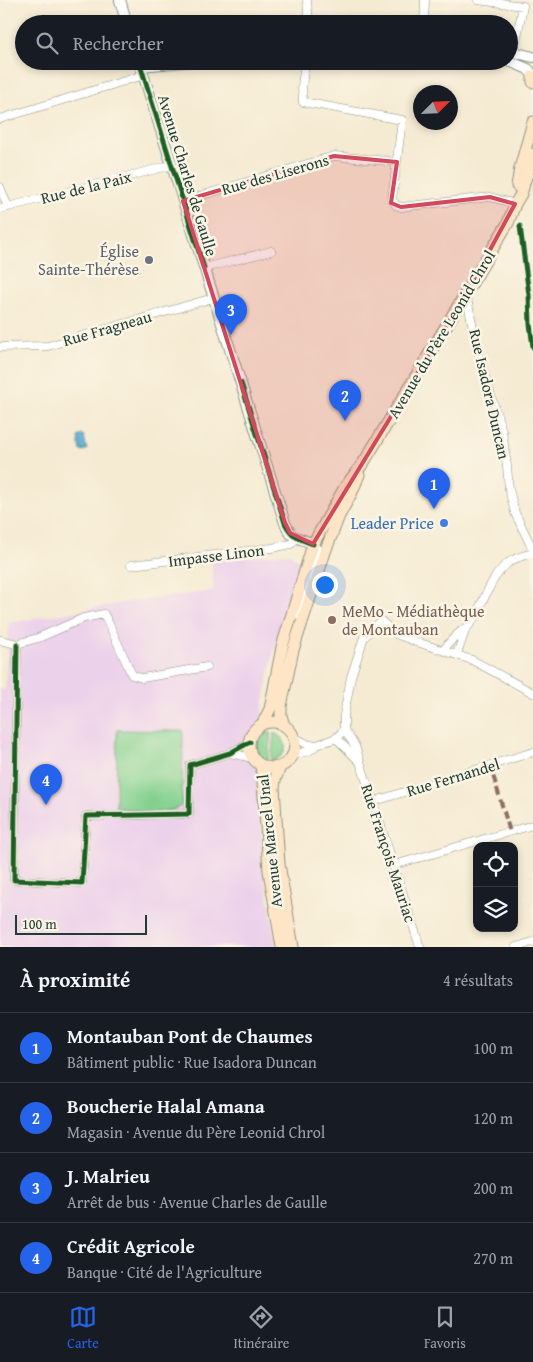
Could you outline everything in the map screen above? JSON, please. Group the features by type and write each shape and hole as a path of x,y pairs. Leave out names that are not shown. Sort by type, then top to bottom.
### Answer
{"main road":[{"path":"533,76 533,82"},
{"name":"Avenue du Père Leonid Chrol","path":"515,204 520,168 533,122"},
{"name":"Avenue du Père Leonid Chrol","path":"313,544 345,487 364,462 508,223 521,194 533,154"},
{"name":"Avenue du Père Leonid Chrol","path":"325,552 364,462"},
{"path":"263,723 275,722 284,725 292,732 294,737 296,745 293,755 286,764 280,767 268,767 257,761 250,751 250,742 254,731 263,723 270,709 282,647 313,544"},
{"path":"284,725 281,716 281,706 292,650 325,552"},
{"name":"Avenue Marcel Unal","path":"257,761 263,782 269,871 283,947"},
{"name":"Avenue Marcel Unal","path":"280,767 274,788 279,854 293,947"}],"street":[{"path":"120,0 124,15"},
{"path":"307,0 308,15"},
{"path":"425,15 426,0"},
{"path":"478,0 522,6 518,23"},
{"path":"518,55 533,57"},
{"path":"518,60 533,76"},
{"path":"0,119 135,70"},
{"name":"Avenue Charles de Gaulle","path":"142,70 284,523 290,533 297,538"},
{"path":"304,70 303,102 402,120 392,200 396,204 401,207 490,197 515,204"},
{"name":"Rue des Liserons","path":"184,201 334,156 397,162"},
{"name":"Rue de la Paix","path":"0,209 172,164"},
{"path":"0,187 8,207"},
{"path":"204,268 271,251"},
{"name":"Rue Isadora Duncan","path":"466,294 480,361 502,431 509,489 515,513 533,552"},
{"name":"Rue Fragneau","path":"0,347 48,346 213,298"},
{"path":"325,522 323,544 325,552"},
{"path":"297,538 313,544 317,548 318,553 300,610 299,628"},
{"name":"Impasse Linon","path":"131,565 272,548 291,544 297,538"},
{"path":"444,650 445,646 459,632 466,628 476,616 498,573 508,562 533,552"},
{"path":"0,640 17,644 38,638 84,618 104,614 132,675 142,678 207,667"},
{"path":"293,755 309,751 317,745 336,738 344,730 344,715 351,677 364,637 382,621 396,634 472,660 533,693"},
{"path":"457,654 466,628"},
{"path":"17,644 14,880 82,883 86,816 189,814 190,765 230,753 250,742"},
{"name":"Rue François Mauriac","path":"344,730 355,746 420,947"},
{"path":"294,737 308,745 317,745"},
{"name":"Rue François Mauriac","path":"336,738 358,760"},
{"name":"Rue Fernandel","path":"372,802 533,752"},
{"path":"230,753 257,761"},
{"path":"394,865 533,825"},
{"path":"516,947 533,942"}],"highlighted area":[{"path":"334,156 397,162 391,203 401,207 490,197 515,204 466,294 313,544 290,533 285,523 183,201"}],"shaded area":[{"path":"290,553 301,563 273,655 262,711 259,788 263,862 276,947 0,947 0,689 5,690 9,623 134,601 214,591 211,561"}],"green space":[{"path":"117,730 183,731 182,805 176,809 160,812 116,807"},
{"path":"271,732 268,760 259,754 257,745 261,737"},
{"path":"274,733 283,740 285,748 281,756 271,761"}],"water":[{"path":"81,434 84,436 87,450 80,451 78,437"}],"marked path":[{"path":"490,765 510,832"}],"cycle path":[{"path":"142,70 204,268"},
{"path":"520,226 529,295 533,347"},
{"path":"241,383 285,523 296,537 313,544"},
{"path":"17,644 14,880 82,883 86,816 189,814 190,765 230,753 250,742"}],"place":[{"name":"Église Sainte-Thérèse","path":"149,260"},
{"name":"J. Malrieu","path":"231,335"},
{"name":"Boucherie Halal Amana","path":"345,421"},
{"name":"Montauban Pont de Chaumes","path":"434,509"},
{"name":"Leader Price","path":"444,523"},
{"name":"MeMo - Médiathèque de Montauban","path":"332,620"},
{"name":"Crédit Agricole","path":"46,805"}]}
